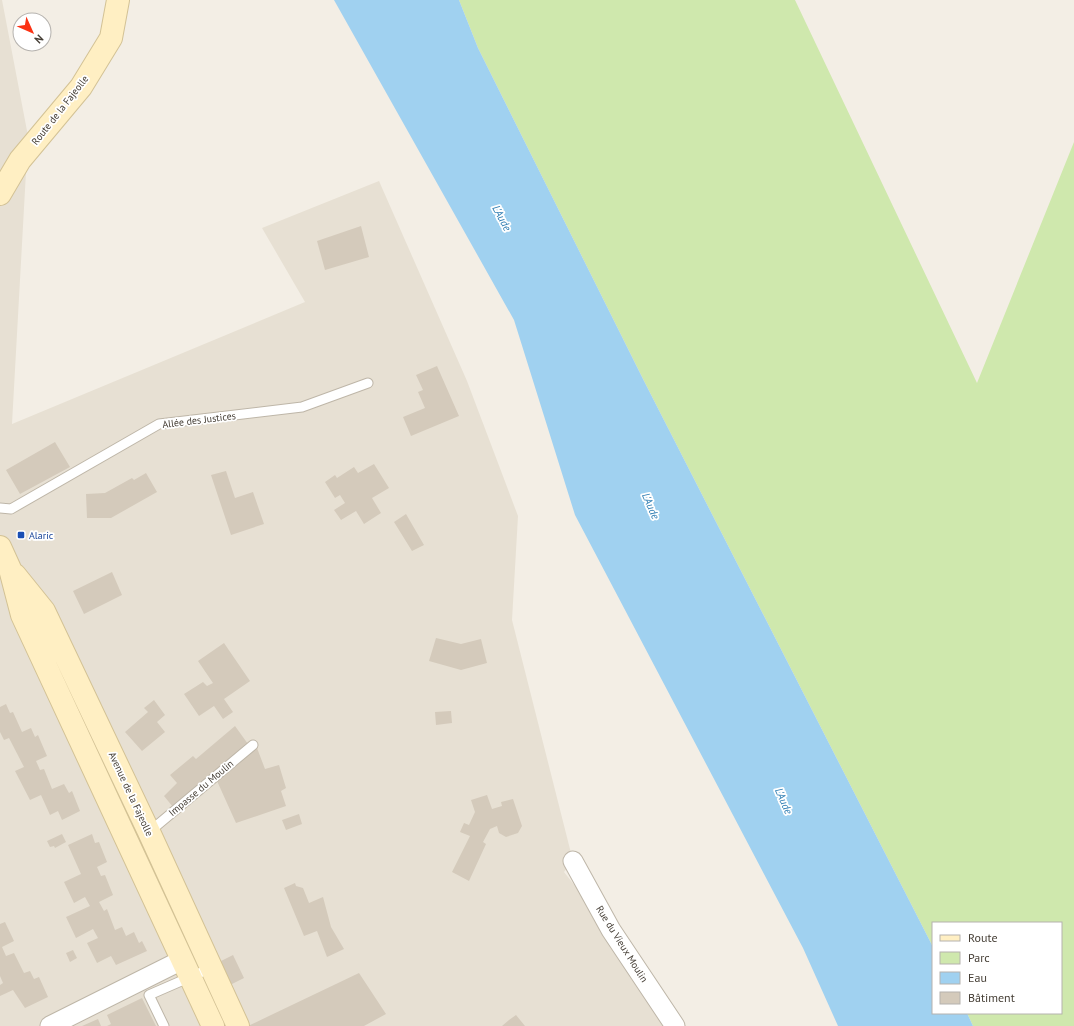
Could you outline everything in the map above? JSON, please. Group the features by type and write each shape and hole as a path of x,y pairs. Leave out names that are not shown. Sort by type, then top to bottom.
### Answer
{"street":[{"name":"Route de la Fajeolle","path":"0,194 20,160 81,87 112,38 118,0"},
{"name":"Avenue de la Fajeolle","path":"0,547 10,569 22,615 213,1026"},
{"name":"Avenue de la Fajeolle","path":"10,569 44,610 149,832 238,1026"},
{"name":"Rue du Vieux Moulin","path":"573,861 612,930 675,1026"},
{"path":"51,1025 185,968"}],"lane":[{"name":"Allée des Justices","path":"0,508 11,509 159,424 302,407 368,383"},
{"name":"Impasse du Moulin","path":"149,832 253,745"},
{"path":"164,1026 149,995 185,968 211,968"}],"shaded area":[{"path":"0,0 2,0 28,136 12,424 305,302 262,228 379,181 467,381 518,516 512,620 573,861 564,872 686,1026 0,1026"}],"green space":[{"path":"459,0 795,0 977,383 1074,142 1074,1026 973,1026 967,1014 1062,1014 1062,922 932,922 932,945 644,381 478,48"}],"water":[{"name":"L'Aude","path":"334,0 459,0 478,48 644,381 932,945 932,1014 967,1014 973,1026 838,1026 803,948 575,515 514,320"}],"building":[{"path":"361,226 369,257 325,270 317,241"},
{"path":"437,366 459,416 411,436 403,417 425,408 418,392 423,390 416,375"},
{"path":"55,442 70,467 20,494 6,470"},
{"path":"374,464 389,488 372,498 381,513 364,524 356,511 341,520 334,510 345,503 340,495 335,498 325,482 335,475 337,478 354,467 358,473"},
{"path":"226,471 235,498 253,492 264,524 231,535 211,475"},
{"path":"146,473 157,492 111,518 87,518 86,494 105,493 132,478 134,480"},
{"path":"406,514 424,545 412,551 394,522"},
{"path":"112,572 122,595 84,614 73,591"},
{"path":"436,638 461,644 481,639 487,663 461,670 429,661"},
{"path":"224,643 250,681 224,699 233,712 223,719 214,706 199,716 184,694 203,682 207,686 213,683 198,661"},
{"path":"154,700 165,715 157,722 165,732 142,751 125,732 148,712 144,708"},
{"path":"6,704 10,713 13,712 22,732 31,728 35,737 38,735 47,756 36,761 40,770 44,769 52,789 64,784 69,793 72,791 80,811 62,820 58,811 50,815 41,795 30,800 15,771 24,767 9,738 4,740 0,732 0,707"},
{"path":"451,711 452,723 436,725 435,712"},
{"path":"235,726 248,744 173,807 164,796 177,783 170,775 193,756 196,759"},
{"path":"257,748 265,769 279,765 286,788 281,791 286,806 236,823 217,781"},
{"path":"487,795 492,809 502,806 501,802 513,799 522,826 518,833 506,837 499,833 497,826 490,829 483,842 486,844 469,881 452,872 470,836 460,832 464,823 469,825 475,812 471,800"},
{"path":"299,814 302,824 286,830 282,820"},
{"path":"62,834 66,842 55,848 54,846 50,847 47,841"},
{"path":"92,834 95,843 99,842 107,862 97,867 101,876 105,875 113,895 99,902 104,911 107,909 115,930 122,927 126,936 134,932 139,943 142,941 147,951 116,965 111,956 97,963 87,943 98,938 93,929 76,938 66,917 90,906 85,897 74,903 64,882 81,874 68,845"},
{"path":"295,883 296,886 303,888 309,903 323,897 331,927 344,949 327,957 317,931 304,936 284,888"},
{"path":"5,922 14,941 2,947 6,956 14,953 24,973 30,971 34,979 39,977 48,997 25,1008 13,990 0,996 0,985 3,983 0,976 0,924"},
{"path":"73,950 77,958 70,962 66,953"},
{"path":"233,955 244,978 230,985 219,962"},
{"path":"359,973 386,1014 364,1026 248,1026"},
{"path":"142,998 156,1026 107,1026 111,1024 107,1015"},
{"path":"516,1015 525,1026 502,1026 509,1020"},
{"path":"98,1019 101,1026 82,1026"}],"place":[{"name":"Alaric","path":"21,535"}]}
